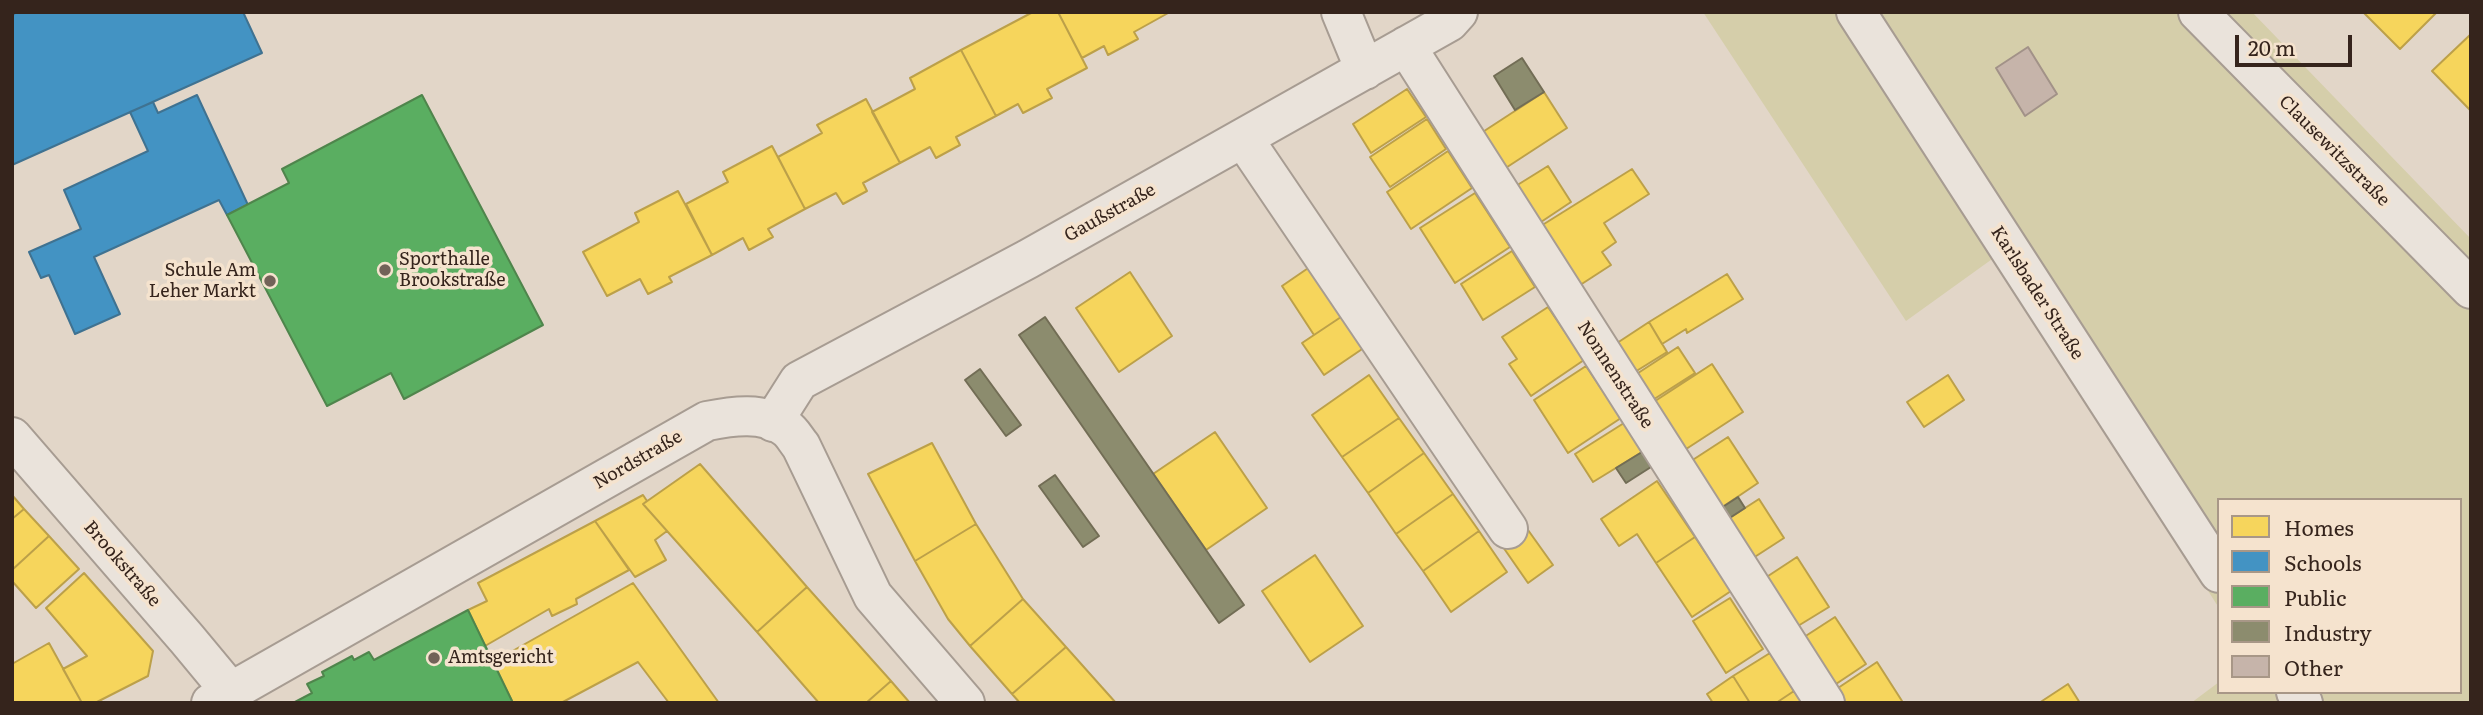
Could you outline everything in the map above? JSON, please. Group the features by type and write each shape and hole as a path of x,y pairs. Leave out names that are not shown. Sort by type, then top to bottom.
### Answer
{"street":[{"path":"1341,12 1365,70"},
{"name":"Karlsbader Straße","path":"1856,12 2217,570"},
{"name":"Clausewitzstraße","path":"2198,12 2471,289"},
{"name":"Gaußstraße","path":"773,422 799,381 1028,259 1459,16"},
{"name":"Nonnenstraße","path":"1406,46 1825,703"},
{"path":"1244,138 1508,529"},
{"name":"Nordstraße","path":"221,697 707,421 748,416 762,417 773,422"},
{"path":"773,422 786,427 812,464 873,596 965,703"},
{"name":"Brookstraße","path":"12,437 221,697"}],"shaded area":[{"path":"1703,12 2252,12 2471,239 2471,703 2191,703 2217,684 2217,694 2462,694 2462,498 2217,498 2217,605 1995,257 1906,321"}],"building: Homes":[{"path":"1033,12 1058,12 1087,68 1047,89 1052,98 1023,113 1018,104 996,116 961,50"},
{"path":"1058,12 1170,12 1134,32 1138,39 1108,55 1104,46 1082,58"},
{"path":"2363,12 2437,12 2400,49"},
{"path":"2471,34 2471,111 2432,71"},
{"path":"961,50 996,116 956,137 960,145 936,158 930,147 900,163 872,112 915,89 910,78"},
{"path":"1407,89 1426,117 1371,153 1353,124"},
{"path":"1544,92 1567,128 1498,173 1475,137"},
{"path":"866,99 900,163 863,183 867,191 843,204 836,193 805,209 778,157 822,133 817,125"},
{"path":"1427,119 1446,149 1390,187 1370,157"},
{"path":"772,146 805,209 768,229 773,237 749,250 743,238 712,255 686,204 728,182 723,172"},
{"path":"1448,151 1472,188 1411,229 1387,192"},
{"path":"1548,166 1571,202 1535,226 1511,189"},
{"path":"1632,169 1649,194 1604,223 1616,242 1602,252 1611,265 1574,289 1536,229"},
{"path":"678,191 712,255 669,277 672,282 648,294 640,279 607,296 583,252 639,222 635,213"},
{"path":"1475,193 1510,247 1455,283 1420,228"},
{"path":"1512,251 1535,287 1483,320 1461,284"},
{"path":"1317,262 1350,311 1314,335 1282,286"},
{"path":"1130,272 1172,336 1119,372 1076,308"},
{"path":"1727,274 1743,299 1687,333 1686,329 1662,344 1649,322"},
{"path":"1548,307 1584,360 1531,396 1509,364 1517,359 1502,337"},
{"path":"1350,311 1371,343 1324,375 1302,343"},
{"path":"1649,322 1667,352 1630,375 1611,347"},
{"path":"1678,347 1695,373 1648,403 1632,377"},
{"path":"1712,364 1743,412 1680,453 1649,405"},
{"path":"1586,366 1621,418 1568,453 1534,400"},
{"path":"1369,375 1399,418 1342,457 1312,415"},
{"path":"1948,375 1964,400 1924,427 1907,402"},
{"path":"1399,418 1424,453 1368,493 1342,457"},
{"path":"1624,423 1642,452 1593,482 1575,454"},
{"path":"1215,432 1267,508 1206,550 1153,474"},
{"path":"1728,437 1758,483 1718,510 1688,463"},
{"path":"932,443 976,524 915,561 868,474"},
{"path":"1424,453 1453,494 1396,534 1368,493"},
{"path":"700,464 807,587 757,632 643,504"},
{"path":"1657,481 1695,537 1656,563 1637,534 1619,546 1601,519"},
{"path":"1453,494 1479,531 1423,571 1396,534"},
{"path":"12,495 24,509 12,519"},
{"path":"643,495 647,501 643,504 667,531 655,540 666,560 635,577 595,521"},
{"path":"1759,499 1784,538 1750,560 1725,521"},
{"path":"24,509 49,536 12,570 12,519"},
{"path":"595,521 629,570 576,599 577,604 552,616 549,609 485,646 468,610 487,601 478,583"},
{"path":"976,524 1023,599 970,646 948,619 915,561"},
{"path":"1528,530 1553,565 1528,583 1503,547"},
{"path":"1479,531 1507,572 1451,612 1423,571"},
{"path":"49,536 79,569 36,608 12,581 12,570"},
{"path":"1695,537 1731,591 1692,617 1656,563"},
{"path":"1315,555 1363,626 1310,662 1262,591"},
{"path":"1797,557 1829,607 1793,629 1762,580"},
{"path":"84,573 153,651 148,676 95,703 82,703 63,669 87,656 46,608"},
{"path":"633,583 719,703 669,703 638,662 561,703 513,703 493,662"},
{"path":"807,587 891,681 866,703 819,703 757,632"},
{"path":"1730,598 1763,649 1726,673 1693,621"},
{"path":"1023,599 1066,647 1012,694 970,646"},
{"path":"1835,617 1866,664 1833,686 1801,639"},
{"path":"49,643 82,703 12,703 12,664"},
{"path":"1066,647 1116,703 1020,703 1012,694"},
{"path":"1770,653 1794,691 1776,703 1750,703 1733,676"},
{"path":"1877,662 1902,701 1843,703 1835,690"},
{"path":"1733,676 1750,703 1713,703 1707,694"},
{"path":"891,681 910,703 866,703"},
{"path":"2068,684 2080,703 2039,703"},
{"path":"1794,691 1802,703 1776,703"}],"building: Schools":[{"path":"16,12 243,12 262,53 12,165 12,16"},
{"path":"197,95 248,205 227,215 219,200 94,257 120,314 75,334 49,275 41,278 29,252 81,229 64,190 148,151 130,112 153,102 158,113"}],"building: Public":[{"name":"Sporthalle Brookstraße","path":"422,95 543,325 404,399 391,373 327,406 227,215 289,183 282,169"},
{"name":"Amtsgericht","path":"468,610 513,703 293,703 312,693 307,684 324,676 322,672 352,656 354,660 369,652 374,660"}],"building: Industry":[{"path":"1522,58 1544,92 1515,110 1494,76"},
{"path":"1045,317 1244,605 1219,623 1019,335"},
{"path":"980,369 1021,425 1006,436 965,380"},
{"path":"1642,452 1651,467 1626,483 1616,468"},
{"path":"1055,475 1099,536 1083,547 1039,486"},
{"path":"1738,497 1745,508 1725,521 1718,510"}],"building: Other":[{"path":"2028,47 2057,94 2025,116 1996,68"}],"place":[{"name":"Sporthalle Brookstraße","path":"385,270"},
{"name":"Schule Am Leher Markt","path":"270,281"},
{"name":"Amtsgericht","path":"434,658"}]}
